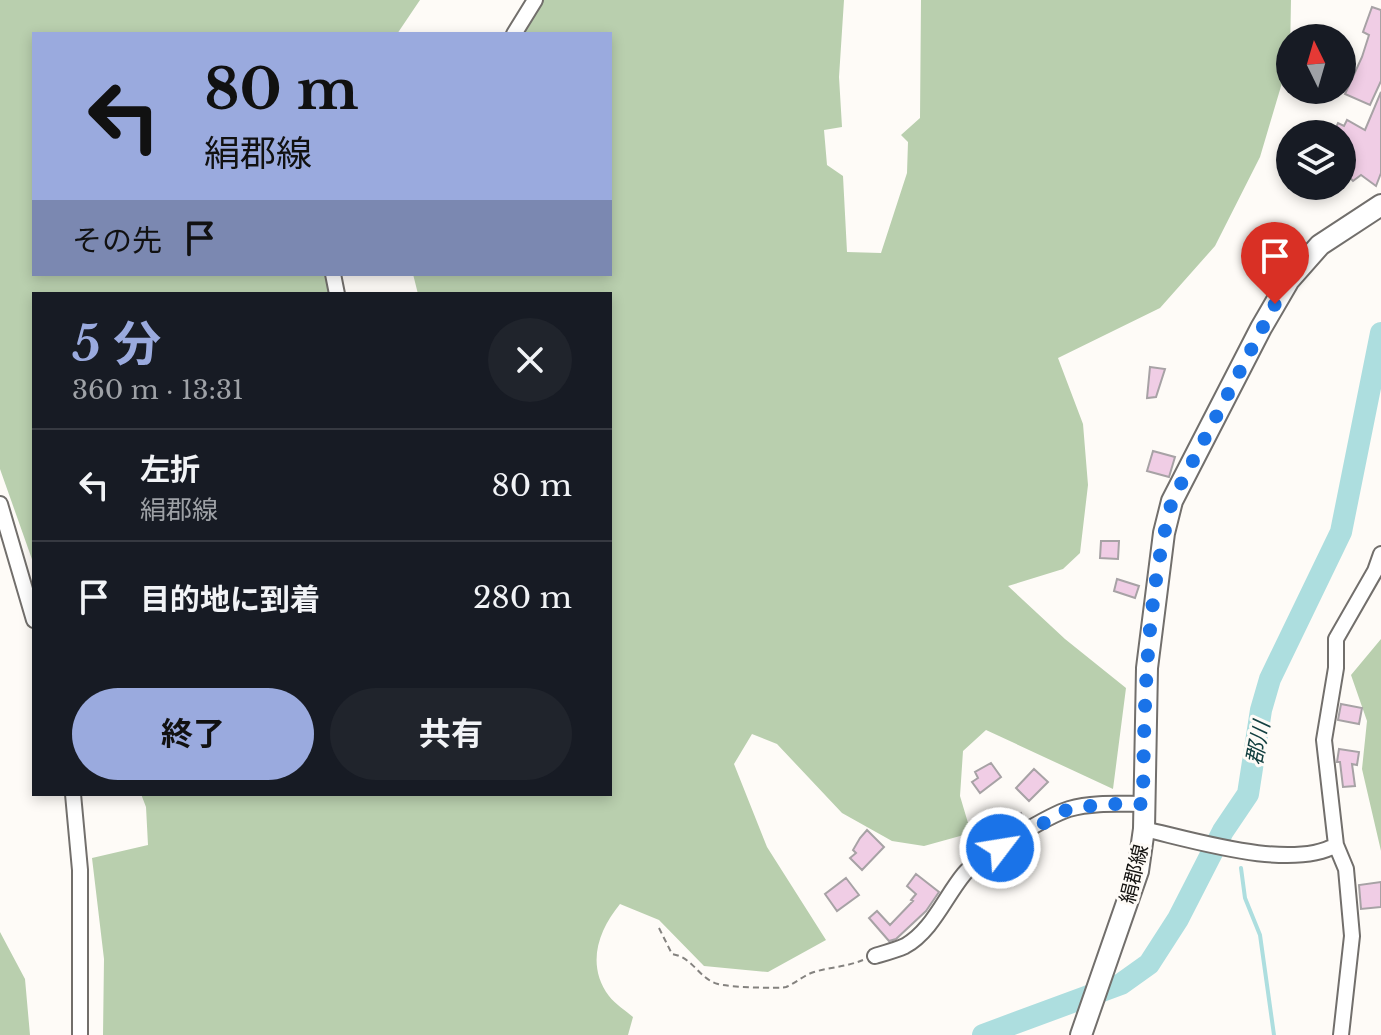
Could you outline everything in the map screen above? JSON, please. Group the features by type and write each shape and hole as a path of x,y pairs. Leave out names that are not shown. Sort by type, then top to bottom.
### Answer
{"main road":[{"name":"絹郡線","path":"1081,1035 1138,871 1144,829 1147,668 1164,533 1172,501 1289,280 1320,245 1381,205"}],"street":[{"path":"515,32 535,0"},
{"path":"0,504 32,613"},
{"path":"1341,1035 1352,936 1346,869 1336,845 1324,740 1336,668 1336,639 1375,571 1381,554"},
{"path":"73,796 80,870 80,1035"},
{"path":"875,956 906,945 938,912 965,873 980,859 1037,826 1068,809 1105,804 1143,804"},
{"path":"1144,829 1257,854 1326,851 1336,845"}],"path":[{"path":"659,928 672,954 687,960 701,974 721,986 776,989 811,972 840,968 875,956"}],"green space":[{"path":"0,0 420,0 398,32 32,32 32,276 328,276 332,292 32,292 32,559 0,469"},
{"path":"542,0 844,0 839,77 842,127 824,130 827,165 843,176 847,252 881,253 907,173 908,142 901,135 920,118 921,0 1291,0 1291,24 1276,24 1276,103 1260,157 1215,246 1160,308 1058,358 1083,424 1088,485 1080,553 1063,569 1008,586 1065,639 1126,688 1113,789 986,730 963,751 960,796 971,833 924,846 892,841 842,813 777,744 752,734 734,764 767,847 826,940 768,972 704,966 659,920 620,904 601,937 597,960 602,984 609,996 633,1017 628,1035 103,1035 104,959 92,858 148,845 146,807 142,796 612,796 612,292 418,292 414,276 612,276 612,32 524,32"},
{"path":"1381,639 1381,851 1362,769 1367,721 1351,675"},
{"path":"0,932 25,979 30,1035 0,1035"}],"building":[{"path":"1372,7 1381,10 1381,81 1370,105 1356,99 1356,70 1369,35 1363,32"},
{"path":"1381,92 1381,173 1376,186 1361,175 1356,179 1356,125 1365,130"},
{"path":"1150,367 1165,369 1156,397 1147,398"},
{"path":"1153,451 1175,457 1169,477 1147,471"},
{"path":"1101,541 1119,541 1118,559 1100,558"},
{"path":"1117,579 1139,586 1135,598 1114,591"},
{"path":"1341,704 1362,708 1359,724 1338,720"},
{"path":"1339,749 1359,752 1357,765 1352,764 1355,786 1343,787 1340,762 1337,762"},
{"path":"991,763 1001,777 980,793 972,782 978,778 975,772"},
{"path":"1034,769 1048,782 1029,801 1016,788"},
{"path":"1021,813 1025,820 985,845 979,833"},
{"path":"867,830 884,847 862,870 850,858 856,853 853,850"},
{"path":"916,874 939,892 926,911 896,939 889,941 869,918 877,911 890,925 913,901 916,894 907,886"},
{"path":"846,878 859,895 837,911 825,894"},
{"path":"1381,882 1381,907 1361,909 1359,885"}],"waterway":[{"name":"郡川","path":"983,1035 1121,984 1149,964 1178,919 1223,831 1248,794 1261,710 1270,679 1341,532 1381,333"},
{"path":"1241,868 1245,898 1260,935 1274,1035"}],"route":[{"path":"1000,848 1068,809 1105,804 1143,804 1147,668 1164,533 1172,501 1275,304"}]}
